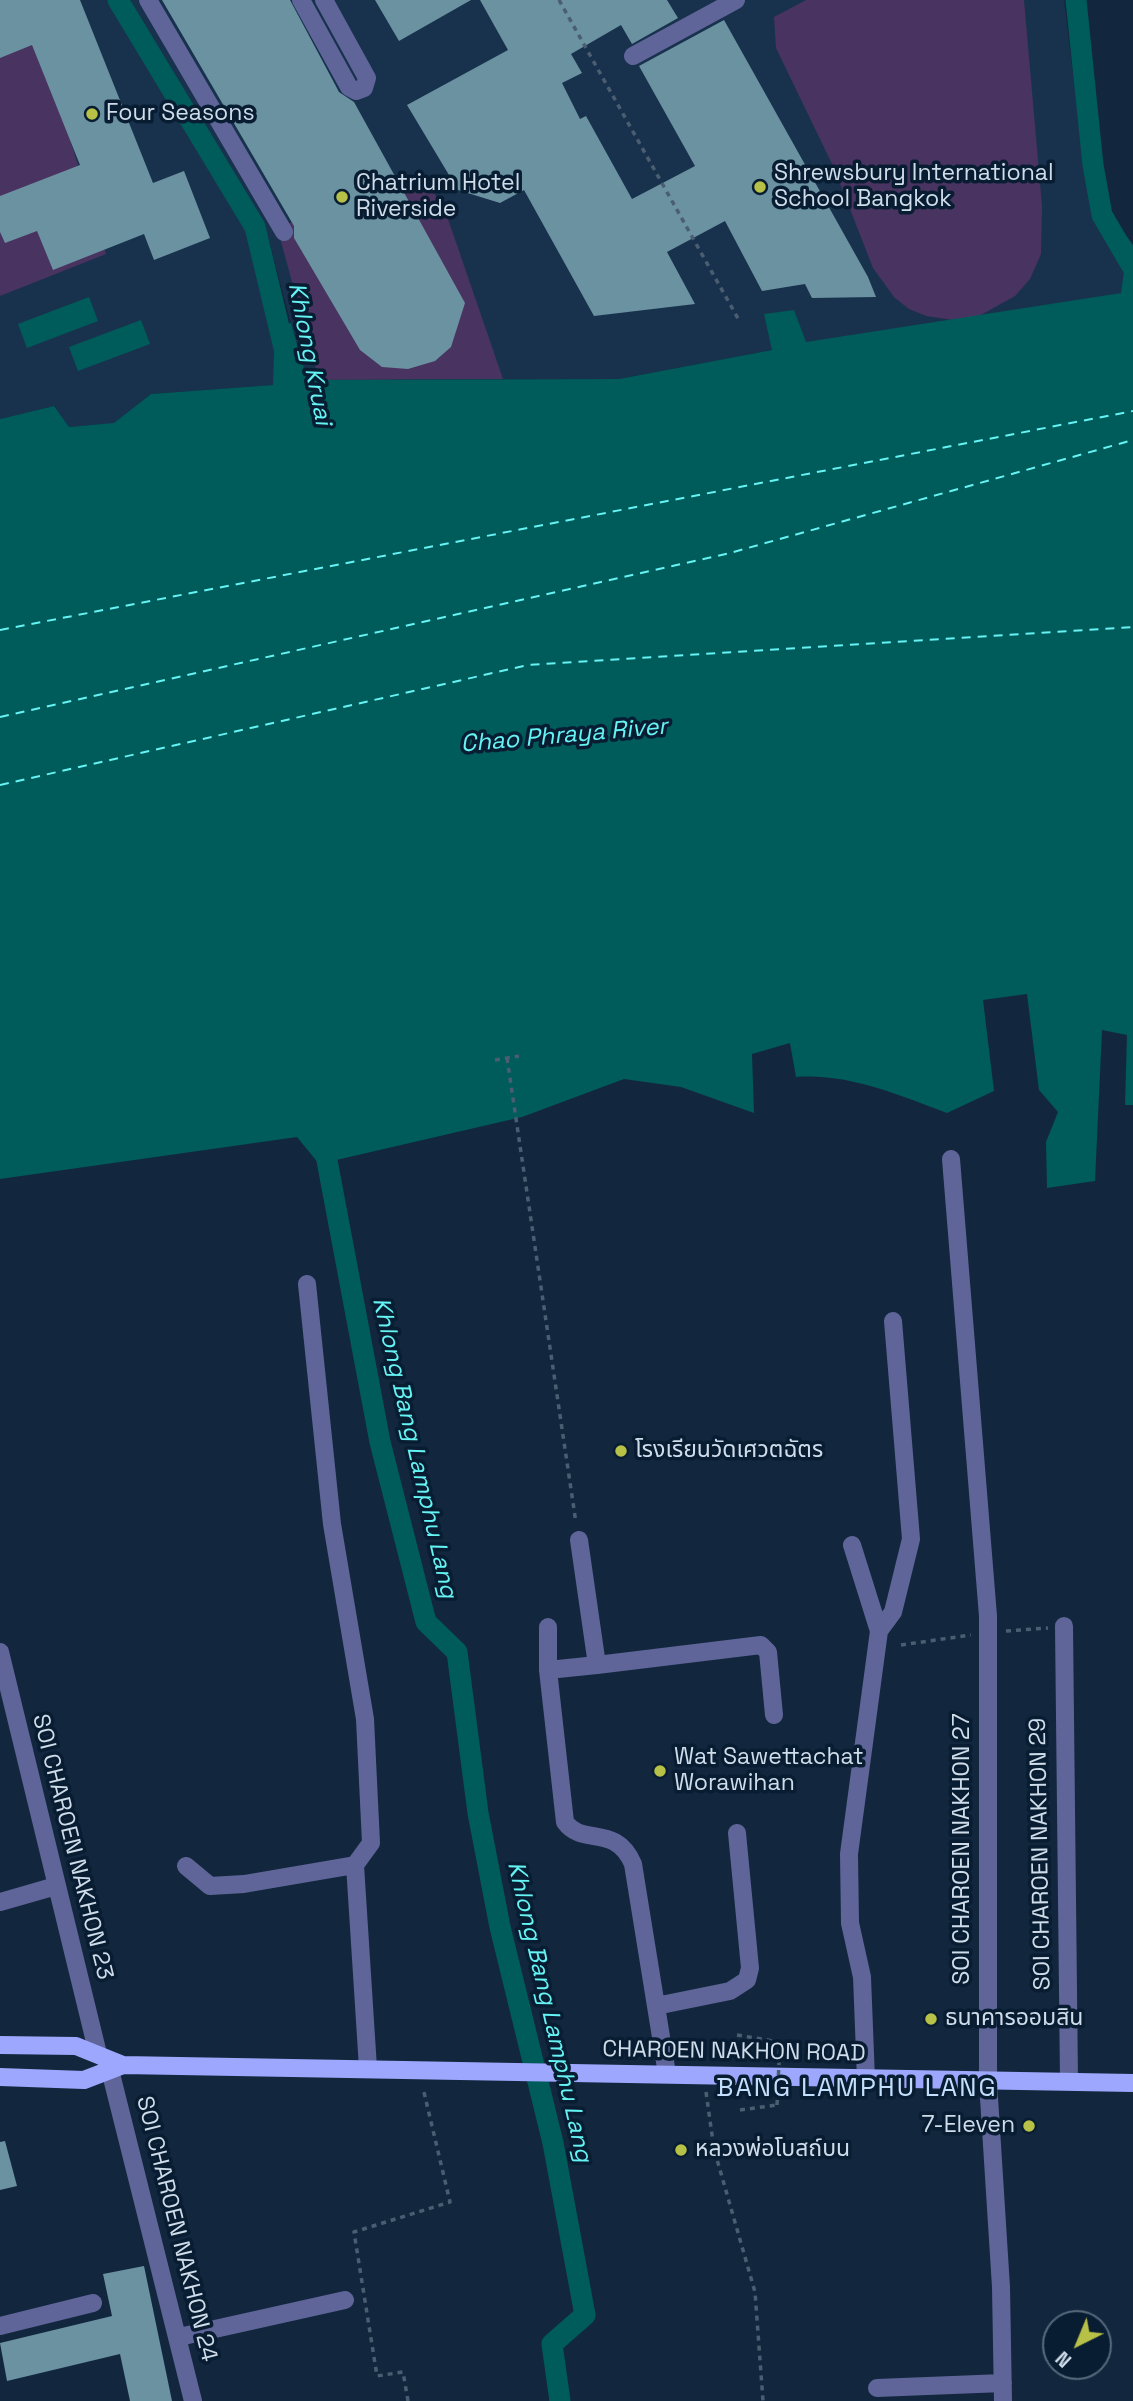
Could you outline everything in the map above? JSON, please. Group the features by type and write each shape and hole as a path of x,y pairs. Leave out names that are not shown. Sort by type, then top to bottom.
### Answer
{"main road":[{"name":"CHAROEN NAKHON ROAD","path":"0,2045 76,2046 98,2054 116,2067"},
{"name":"CHAROEN NAKHON ROAD","path":"0,2077 84,2080 116,2067 368,2068 515,2073 1133,2083"}],"street":[{"path":"148,0 285,232"},
{"path":"301,0 349,87 356,91 364,88 367,78 324,0"},
{"path":"633,56 736,0"},
{"name":"SOI CHAROEN NAKHON 27","path":"951,1159 988,1616 988,2082 1001,2287 1003,2401"},
{"path":"307,1284 332,1524 365,1720 371,1843 355,1865 368,2068"},
{"path":"879,1631 893,1612 911,1539 893,1321"},
{"path":"579,1540 597,1665"},
{"path":"852,1545 879,1631 849,1854 849,1923 862,1977 866,2079"},
{"name":"SOI CHAROEN NAKHON 29","path":"1064,1626 1069,2081"},
{"path":"548,1627 548,1671 565,1822 575,1832 613,1839 628,1853 633,1864 667,2074"},
{"path":"548,1671 761,1645 768,1652 774,1715"},
{"name":"SOI CHAROEN NAKHON 23","path":"0,1652 98,2054"},
{"path":"656,2006 730,1991 747,1980 750,1968 737,1833"},
{"path":"186,1866 210,1886 244,1884 355,1865"},
{"path":"0,1902 56,1886"},
{"name":"SOI CHAROEN NAKHON 24","path":"116,2067 193,2401"},
{"path":"179,2337 345,2300"},
{"path":"0,2326 93,2303"},
{"path":"877,2388 1003,2383"}],"path":[{"path":"559,0 740,322"},
{"path":"495,1060 519,1056"},
{"path":"507,1058 579,1540"},
{"path":"737,2035 780,2042 777,2105 740,2110"},
{"path":"408,2401 403,2372 377,2375 354,2232 450,2202 419,2070"},
{"path":"704,2076 713,2148 755,2292 764,2401"}],"shaded area":[{"name":"Four Seasons","path":"0,0 114,0 252,228 275,326 274,385 151,394 114,424 69,427 54,406 0,419"},
{"path":"0,0 29,9 106,254 0,296"},
{"name":"Shrewsbury International School Bangkok","path":"130,0 1064,0 1083,158 1096,218 1124,271 1122,293 772,350 619,379 306,380 265,225"},
{"path":"806,0 1024,0 1042,206 1041,254 1030,279 1015,296 979,316 953,320 926,316 909,309 894,297 873,268 834,168 776,48 774,17"},
{"path":"426,178 447,216 503,379 319,380 277,227"}],"water":[{"name":"Chao Phraya River","path":"1109,213 1133,245 1133,1105 1125,1105 1127,1035 1102,1030 1095,1181 1047,1188 1046,1142 1058,1112 1039,1090 1027,994 983,1000 994,1091 947,1113 854,1082 835,1078 796,1077 790,1043 752,1054 754,1113 681,1087 624,1079 522,1117 319,1164 297,1137 0,1179 0,419 54,406 69,427 114,423 151,394 273,385 275,326 291,323 307,380 619,379 772,350 764,314 794,310 806,342 1121,293 1124,271 1096,218"},
{"path":"89,297 98,321 27,348 18,324"},
{"path":"141,320 150,344 78,371 69,347"}],"building":[{"path":"0,0 80,0 153,183 184,171 210,238 154,260 144,234 53,270 37,231 5,243 0,232 0,196 80,165 32,45 0,58"},
{"name":"Chatrium Hotel Riverside","path":"162,0 290,0 339,92 354,102 465,303 451,347 435,361 408,369 382,367 360,350 294,238 294,226"},
{"path":"375,0 471,0 399,41"},
{"path":"480,0 667,0 678,18 632,44 621,25 571,54 582,73 562,83 580,119 586,116 632,199 695,166 639,66 724,20 868,277 876,297 812,298 805,284 762,291 725,221 667,252 695,304 594,316 524,190 500,203 458,190 407,105 508,50"},
{"path":"5,2141 17,2186 0,2190 0,2142"},
{"path":"144,2266 172,2401 130,2401 120,2354 7,2381 0,2343 112,2316 103,2274"}],"waterway":[{"name":"Khlong Kruai","path":"118,0 255,227 285,352"},
{"path":"1076,0 1093,165 1102,215 1133,268"},
{"name":"Khlong Bang Lamphu Lang","path":"322,1134 380,1442 426,1622 457,1652 478,1813 500,1927 553,2143 585,2315 552,2344 560,2401"}],"ferry route":[{"path":"0,630 1133,411"},
{"path":"0,717 730,553 1133,440"},
{"path":"0,785 528,665 1133,627"}],"place":[{"name":"Four Seasons","path":"92,114"},
{"name":"Shrewsbury International School Bangkok","path":"760,187"},
{"name":"Chatrium Hotel Riverside","path":"342,197"},
{"name":"โรงเรียนวัดเศวตฉัตร","path":"621,1451"},
{"name":"Wat Sawettachat Worawihan","path":"660,1771"},
{"name":"ธนาคารออมสิน","path":"931,2019"},
{"name":"7-Eleven","path":"1029,2126"},
{"name":"หลวงพ่อโบสถ์บน","path":"681,2150"}],"district":[{"name":"BANG LAMPHU LANG","path":"857,2089"}]}
